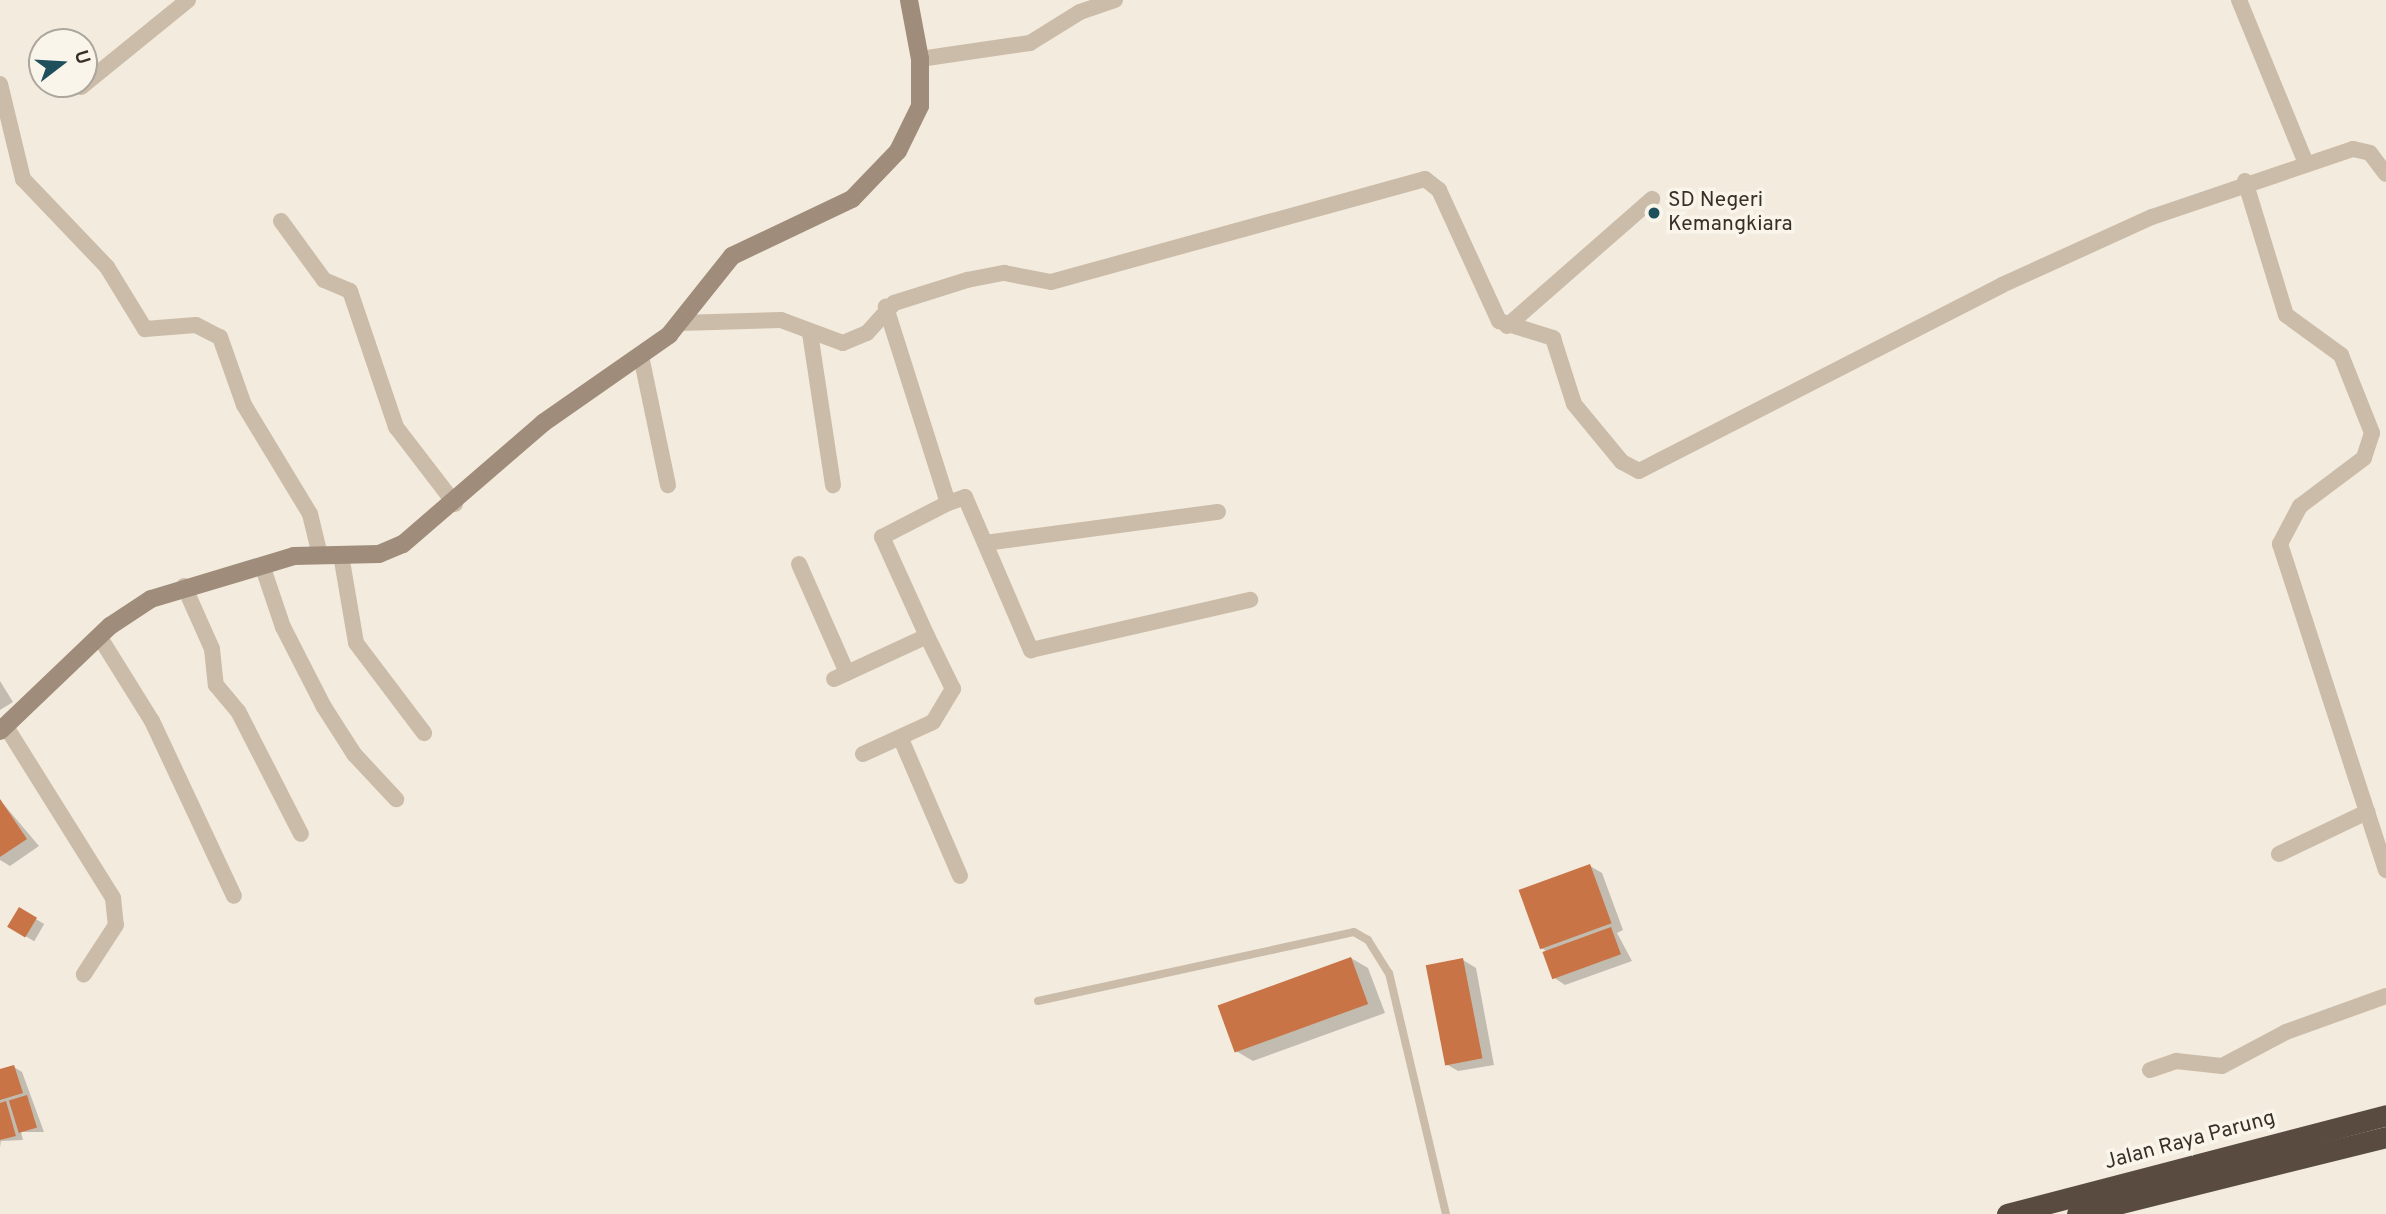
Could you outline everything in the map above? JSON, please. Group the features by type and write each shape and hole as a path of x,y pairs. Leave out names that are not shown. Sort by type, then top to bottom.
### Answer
{"highway":[{"name":"Jalan Raya Parung","path":"2007,1214 2386,1115"},
{"name":"Jalan Raya Parung","path":"2077,1214 2122,1208 2386,1137"}],"street":[{"path":"98,73 188,0"},
{"path":"84,974 116,925 116,906 82,839 3,728 99,636 136,607 184,586 262,565 320,555 396,548 455,504 543,423 641,356 680,323 732,256 852,199 898,151 920,106 920,59 909,0"},
{"path":"920,59 1030,43 1087,8 1115,0"},
{"path":"2239,0 2306,163"},
{"path":"0,84 23,179 107,267 145,329 196,325 219,337 244,405 310,514 320,555"},
{"path":"680,323 781,320 835,343 853,341 886,307 996,274 1051,282 1425,178 1439,190 1477,280 1507,326 1553,338 1574,404 1622,462 1639,471 2061,256 2245,181 2359,148 2386,174"},
{"path":"2245,181 2286,315 2341,355 2372,433 2364,458 2300,506 2280,544 2386,870"},
{"path":"1507,326 1652,199"},
{"path":"281,220 324,280 349,291 396,427 455,504"},
{"path":"886,307 948,503"},
{"path":"810,333 833,485"},
{"path":"641,356 668,485"},
{"path":"863,754 901,739 933,722 953,689 881,537 948,503 965,497 1031,650 1250,600"},
{"path":"985,542 1218,512"},
{"path":"341,555 346,613 356,643 424,733"},
{"path":"799,564 841,676 927,636"},
{"path":"262,565 283,626 324,707 354,754 396,799"},
{"path":"184,586 212,649 216,685 239,711 301,834"},
{"path":"99,636 152,721 234,896"},
{"path":"901,739 960,876"},
{"path":"2279,854 2367,812"},
{"path":"2150,1070 2176,1061 2222,1066 2286,1032 2386,996"}],"lane":[{"path":"1038,1001 1354,932 1368,940 1389,973 1446,1214"}],"building":[{"path":"0,799 27,839 0,857"},
{"path":"1590,864 1612,923 1540,949 1519,890"},
{"path":"19,907 37,918 25,938 7,927"},
{"path":"1611,927 1621,954 1552,979 1542,952"},
{"path":"1351,957 1368,1004 1235,1053 1218,1006"},
{"path":"1463,958 1482,1058 1445,1065 1426,965"},
{"path":"14,1065 23,1093 0,1100 0,1069"},
{"path":"27,1095 37,1128 19,1133 9,1101"},
{"path":"6,1101 16,1136 0,1140 0,1103"}],"place":[{"name":"SD Negeri Kemangkiara","path":"1654,213"}]}
